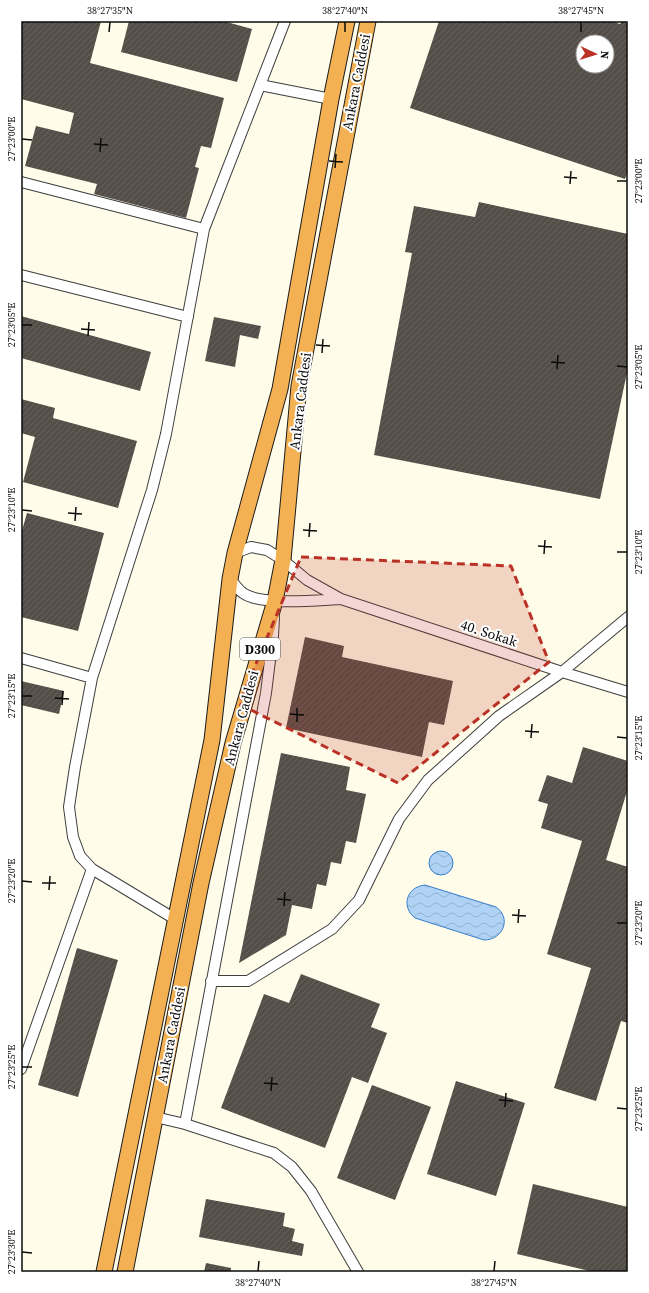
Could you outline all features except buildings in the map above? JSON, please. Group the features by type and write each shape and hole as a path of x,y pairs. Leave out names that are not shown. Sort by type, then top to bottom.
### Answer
{"highway":[{"name":"Ankara Caddesi","path":"104,1272 212,740 230,579 235,553 280,389 330,99 347,21"},
{"name":"Ankara Caddesi","path":"125,1272 201,883 233,743 275,601 283,560 299,386 368,21"}],"street":[{"path":"175,919 92,869 80,856 73,837 69,807 92,678 152,490 166,434 204,229 285,21"},
{"path":"260,85 330,99"},
{"path":"21,182 204,229"},
{"path":"21,275 188,318"},
{"path":"235,553 251,547 267,550 283,560 307,580 341,599"},
{"path":"230,579 242,593 253,599 275,601 341,599"},
{"name":"40. Sokak","path":"341,599 562,672 628,692"},
{"path":"185,1124 266,693 274,636 275,601"},
{"path":"211,981 248,981 332,929 359,900 399,819 428,780 499,716 562,672 628,617"},
{"path":"21,658 92,678"},
{"path":"21,1069 92,869"},
{"path":"155,1117 185,1124 274,1153 292,1166 311,1191 358,1272"}],"highlighted area":[{"path":"301,557 511,566 549,662 398,783 239,704"}],"water":[{"path":"441,851 449,855 453,863 449,871 441,875 433,871 429,863 433,855"},
{"path":"425,885 496,907 504,917 503,928 496,936 491,939 484,940 415,918 408,908 408,898 413,889"}]}
